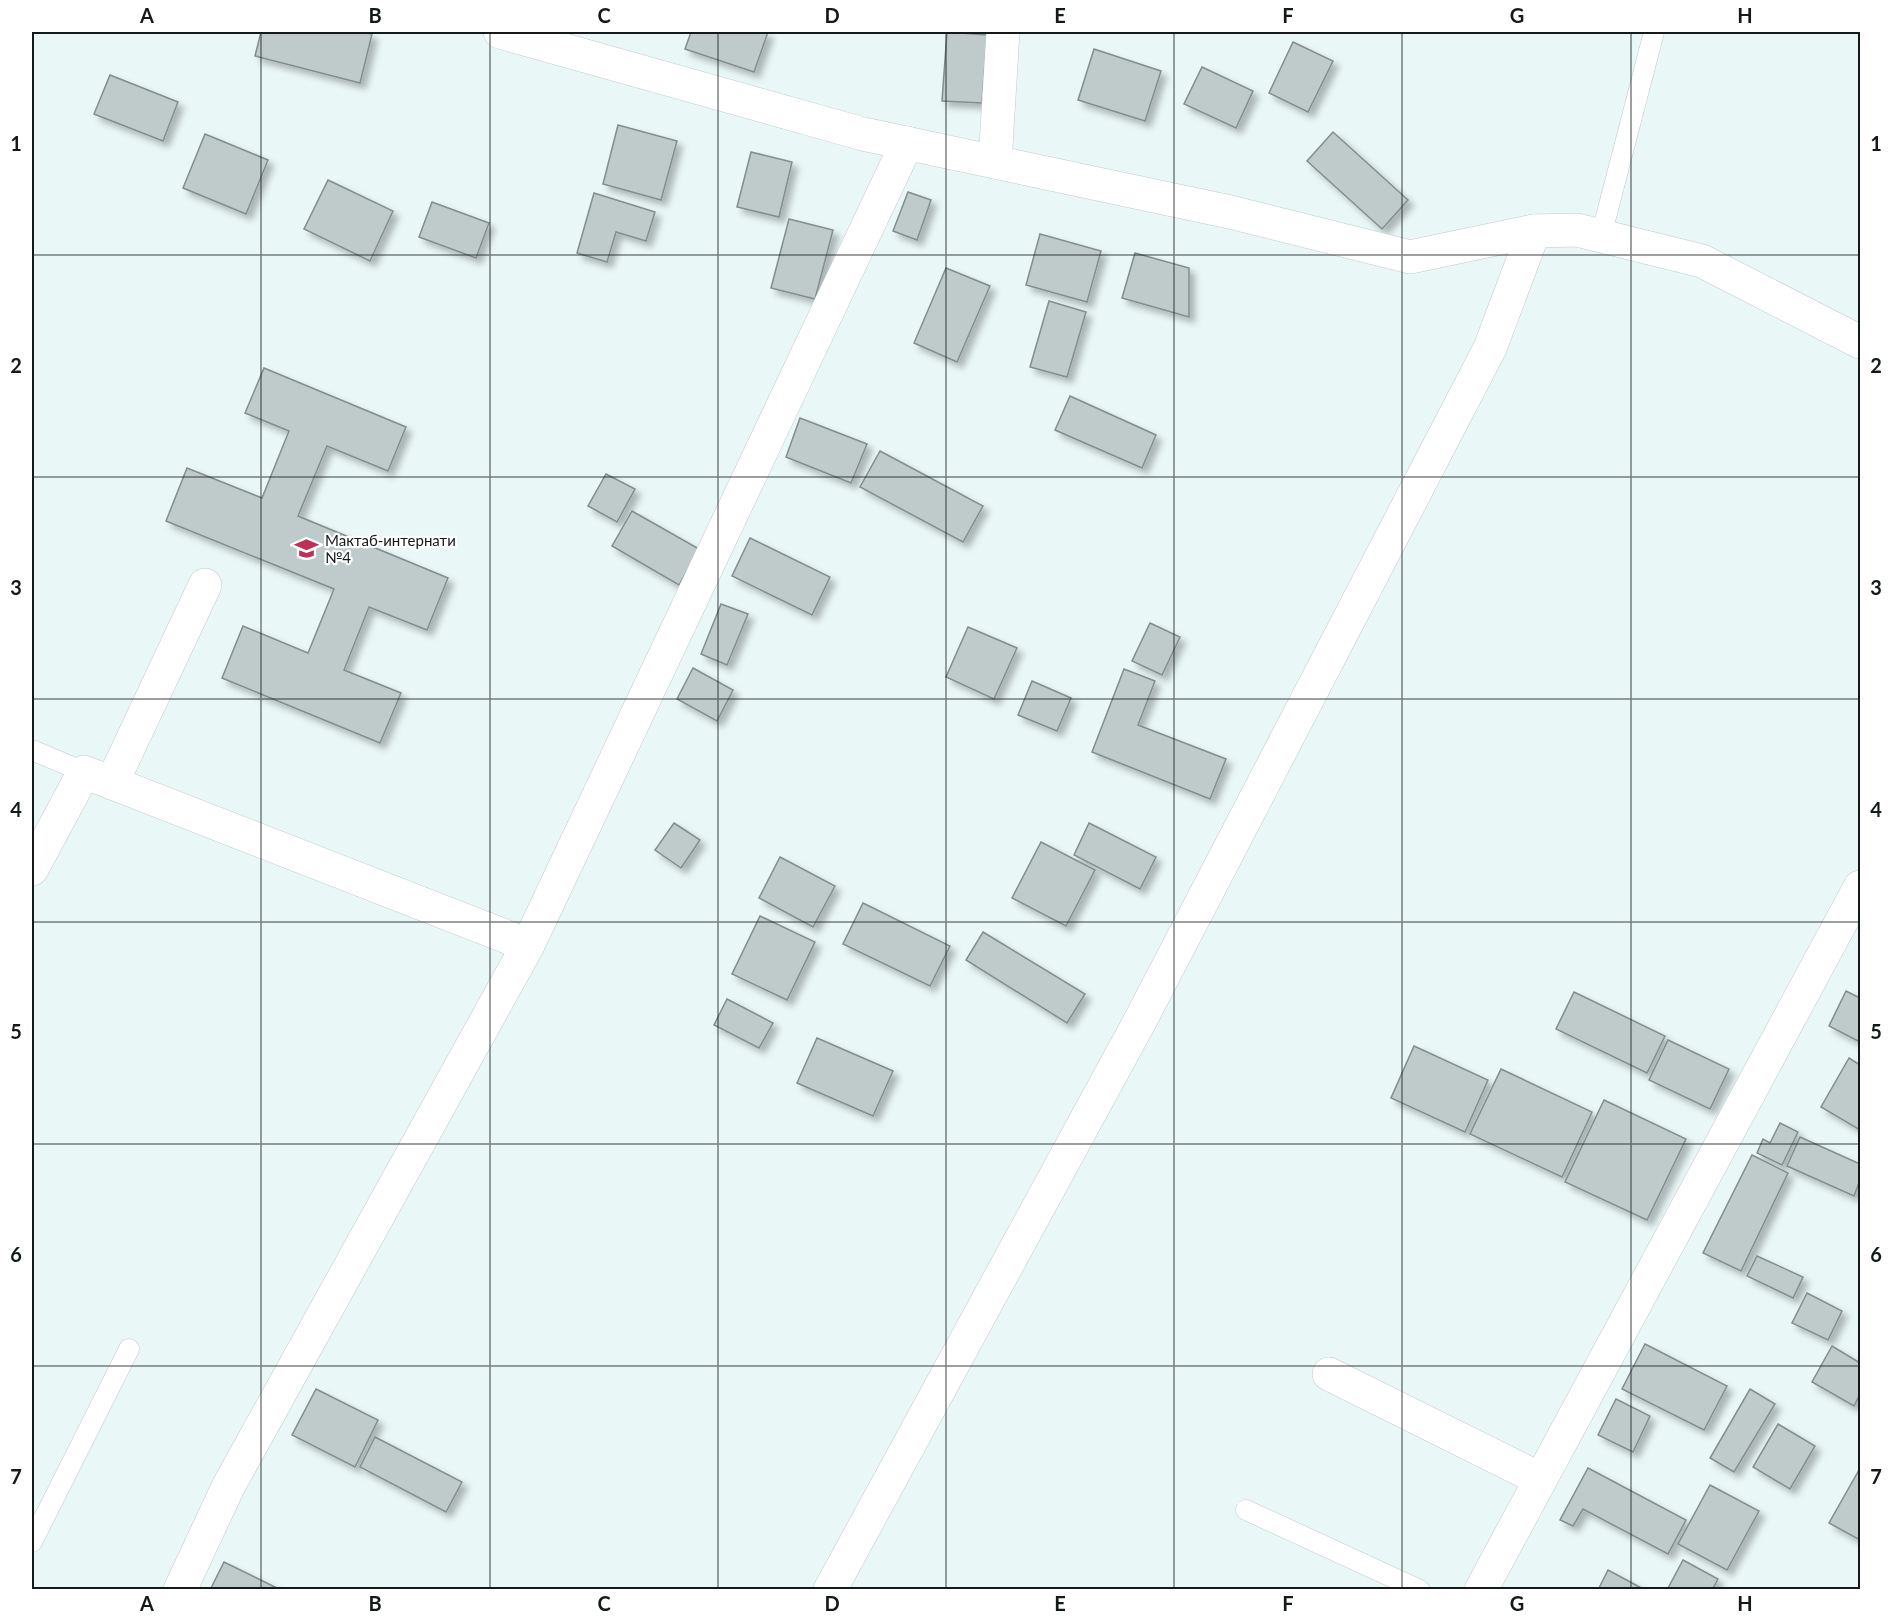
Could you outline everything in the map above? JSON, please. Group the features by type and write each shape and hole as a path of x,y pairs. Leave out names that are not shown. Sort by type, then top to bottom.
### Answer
{"street":[{"path":"995,162 1003,32"},
{"path":"510,33 863,134 1230,212 1410,257 1534,231 1577,230 1702,261 1860,342"},
{"path":"180,1590 228,1487 528,945 907,143"},
{"path":"830,1590 1141,1019 1490,348 1534,231"},
{"path":"32,869 98,778 205,585"},
{"path":"98,778 528,945"},
{"path":"1481,1590 1860,887"},
{"path":"1329,1374 1540,1479"}],"lane":[{"path":"1601,236 1654,32"},
{"path":"32,750 98,778"},
{"path":"32,1542 129,1349"},
{"path":"1246,1510 1420,1590"}],"building":[{"path":"261,32 362,32 372,34 360,83 255,56"},
{"path":"691,32 768,32 754,72 685,49"},
{"path":"947,32 987,35 982,103 942,101"},
{"path":"1293,42 1333,61 1308,112 1269,93"},
{"path":"1094,49 1161,71 1145,121 1078,100"},
{"path":"1202,67 1253,91 1236,128 1184,104"},
{"path":"110,75 178,102 163,141 94,114"},
{"path":"618,125 677,141 661,200 603,184"},
{"path":"1333,132 1408,200 1382,229 1307,161"},
{"path":"205,134 268,160 246,214 183,188"},
{"path":"751,152 792,162 779,217 737,207"},
{"path":"328,180 393,211 370,261 304,229"},
{"path":"908,192 931,200 917,240 893,231"},
{"path":"594,193 655,212 646,241 616,232 607,262 577,253"},
{"path":"432,202 489,223 476,258 419,237"},
{"path":"789,219 833,230 815,299 771,288"},
{"path":"1040,234 1101,251 1087,302 1026,285"},
{"path":"1135,253 1189,268 1189,317 1122,298"},
{"path":"946,268 990,286 957,362 914,343"},
{"path":"1049,301 1086,312 1067,377 1030,367"},
{"name":"Мактаб-интернати №4","path":"264,368 406,427 388,471 327,446 298,516 448,578 427,630 369,607 344,670 401,693 380,743 222,678 243,626 308,653 334,589 166,521 187,468 262,498 289,431 245,413"},
{"path":"1070,396 1156,435 1142,468 1055,430"},
{"path":"800,418 867,444 851,483 786,457"},
{"path":"880,451 983,506 963,542 860,487"},
{"path":"606,474 635,489 617,522 588,506"},
{"path":"632,511 699,549 679,585 612,546"},
{"path":"750,538 830,577 812,615 732,576"},
{"path":"721,604 748,614 727,665 701,654"},
{"path":"1150,623 1180,637 1162,675 1132,661"},
{"path":"968,627 1017,648 994,699 946,677"},
{"path":"693,668 733,690 717,721 677,699"},
{"path":"1124,669 1155,681 1138,725 1226,759 1210,799 1092,752"},
{"path":"1032,681 1071,698 1057,731 1018,715"},
{"path":"674,823 700,840 681,868 655,850"},
{"path":"1089,823 1156,857 1140,889 1074,855"},
{"path":"1041,842 1095,870 1066,926 1012,898"},
{"path":"780,857 835,886 813,927 759,898"},
{"path":"863,903 950,946 930,986 843,944"},
{"path":"760,916 815,942 787,1000 732,974"},
{"path":"983,932 1085,994 1067,1023 966,960"},
{"path":"1846,991 1860,998 1860,1042 1829,1026"},
{"path":"1574,992 1665,1036 1647,1073 1556,1029"},
{"path":"727,999 773,1023 759,1048 714,1025"},
{"path":"817,1038 893,1071 873,1116 797,1083"},
{"path":"1668,1040 1729,1069 1710,1109 1649,1080"},
{"path":"1414,1046 1488,1080 1465,1132 1391,1098"},
{"path":"1849,1058 1860,1065 1860,1130 1821,1107"},
{"path":"1501,1069 1592,1112 1562,1177 1470,1134"},
{"path":"1604,1100 1686,1139 1647,1220 1565,1182"},
{"path":"1780,1123 1798,1132 1782,1165 1757,1153 1763,1139 1770,1143"},
{"path":"1800,1137 1860,1164 1860,1180 1854,1196 1787,1166"},
{"path":"1752,1155 1788,1173 1741,1271 1703,1253"},
{"path":"1757,1256 1803,1277 1793,1298 1747,1276"},
{"path":"1807,1293 1842,1311 1828,1340 1792,1323"},
{"path":"1645,1344 1727,1386 1704,1430 1622,1389"},
{"path":"1832,1346 1860,1363 1860,1394 1854,1406 1812,1382"},
{"path":"316,1389 378,1420 355,1467 292,1435"},
{"path":"1750,1389 1775,1404 1734,1472 1710,1458"},
{"path":"1616,1399 1650,1416 1633,1452 1598,1435"},
{"path":"1778,1424 1815,1446 1790,1489 1753,1467"},
{"path":"375,1437 462,1482 446,1512 360,1467"},
{"path":"1588,1468 1686,1520 1668,1554 1583,1509 1573,1526 1560,1520"},
{"path":"1860,1470 1860,1540 1829,1523"},
{"path":"1710,1485 1759,1511 1727,1570 1678,1544"},
{"path":"1683,1560 1718,1579 1712,1590 1667,1590"},
{"path":"224,1562 281,1590 210,1590"},
{"path":"1608,1570 1645,1590 1598,1590"}],"place":[{"name":"Мактаб-интернати №4","path":"307,549"}]}
